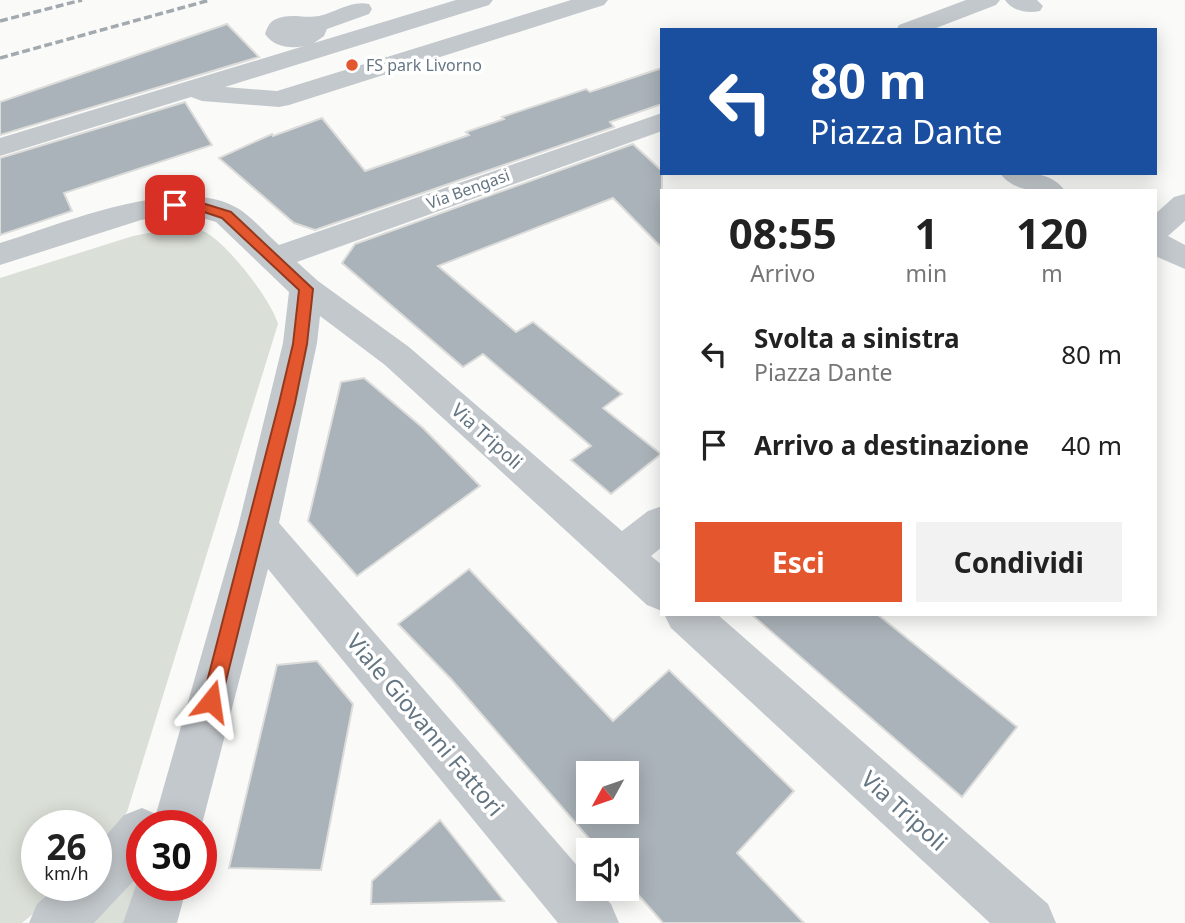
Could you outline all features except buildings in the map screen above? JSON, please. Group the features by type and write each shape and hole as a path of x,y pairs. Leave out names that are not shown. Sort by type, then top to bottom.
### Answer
{"street":[{"path":"183,92 279,99 596,0"},
{"path":"913,28 988,0"},
{"path":"0,148 474,2 495,32"},
{"path":"313,25 377,4"},
{"name":"Via Bengasi","path":"275,258 660,122"},
{"path":"1157,230 1185,204"},
{"name":"Via Tripoli","path":"0,254 137,211 175,205 202,207 226,215 306,289 397,356 660,590"},
{"path":"1157,244 1185,258"},
{"path":"181,810 258,527 300,344 306,289"},
{"path":"621,556 660,525"},
{"name":"Viale Giovanni Fattori","path":"258,527 592,923"},
{"name":"Via Tripoli","path":"688,616 1029,923"},
{"path":"162,810 191,776"},
{"path":"56,923 99,883 126,852"},
{"path":"150,923 157,901"}],"shaded area":[{"path":"189,229 203,231 213,237 247,273 267,301 278,324 128,810 112,830 112,810 21,810 21,901 49,901 22,923 0,923 0,278 133,236 164,230"},
{"path":"126,882 126,901 135,901 130,923 84,923 107,901 112,901 112,896"}],"railway":[{"path":"0,21 82,0"},
{"path":"0,58 210,0"}],"place":[{"name":"FS park Livorno","path":"352,65"}],"route":[{"path":"175,205 202,207 226,215 306,289 300,344 287,403 258,527 211,701"}]}
